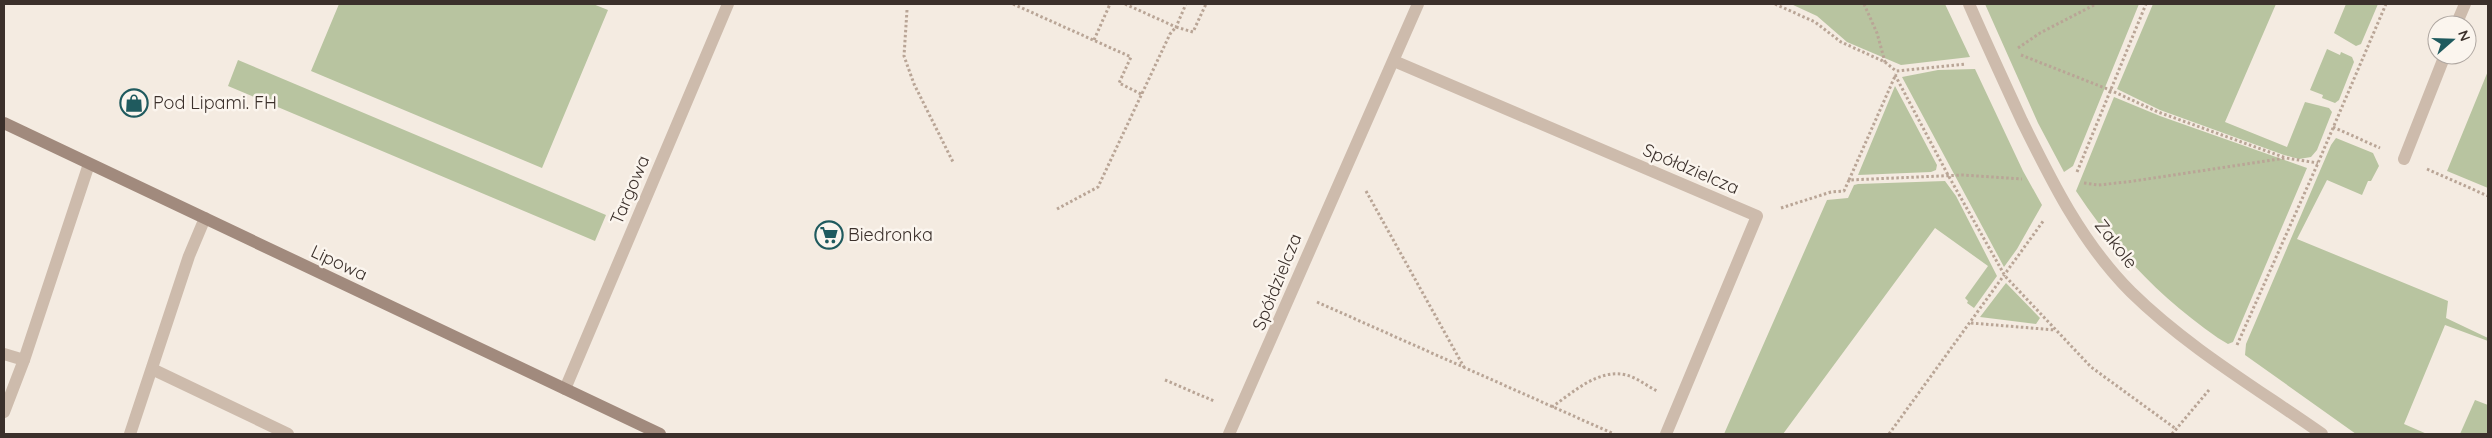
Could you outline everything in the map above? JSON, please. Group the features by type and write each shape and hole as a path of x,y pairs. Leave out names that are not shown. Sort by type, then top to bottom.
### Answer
{"street":[{"name":"Targowa","path":"565,389 728,4"},
{"name":"Spółdzielcza","path":"1229,434 1281,321 1290,291 1418,4"},
{"name":"Zakole","path":"1969,4 2045,169 2060,198 2093,247 2130,291 2157,315 2227,369 2322,434"},
{"name":"Spółdzielcza","path":"1394,61 1757,216"},
{"path":"2404,159 2440,65"},
{"name":"Lipowa","path":"4,123 660,434"},
{"path":"4,412 24,360 89,164"},
{"path":"1666,434 1757,216"},
{"path":"130,434 189,256 205,218"},
{"path":"4,354 24,360"},
{"path":"152,369 288,434"}],"path":[{"path":"1013,4 1131,57 1119,83 1141,94"},
{"path":"1094,40 1110,4"},
{"path":"1125,4 1176,27 1193,32 1206,4"},
{"path":"1057,209 1098,187 1141,94 1186,4"},
{"path":"1775,4 1815,22 1841,42 1885,62 1896,73 1948,175 2005,276 2103,377 2176,429"},
{"path":"1864,4 1877,33 1885,62"},
{"path":"2096,4 2040,33 2014,51 2031,60 2110,90 2158,112 2286,158 2318,163"},
{"path":"1889,434 2073,182 2146,4"},
{"path":"2172,434 2227,369 2386,4"},
{"path":"907,10 904,56 914,84 953,162"},
{"path":"1896,73 1972,63 1991,55"},
{"path":"1757,216 1831,192 1844,191 1896,73"},
{"path":"2073,182 2098,185 2127,182 2286,158"},
{"path":"1849,180 1948,175 1988,176 2019,180 2045,169"},
{"path":"1366,190 1465,370"},
{"path":"1314,300 1465,370 1614,434"},
{"path":"1971,323 2056,330"},
{"path":"1551,407 1593,380 1612,373 1626,375 1679,402"},
{"path":"1165,380 1217,402"}],"green space":[{"path":"339,4 593,4 608,10 542,168 311,71"},
{"path":"1791,4 1945,4 1970,57 1901,65 1847,42 1817,16"},
{"path":"1985,4 2139,4 2073,166 2064,172 2038,123"},
{"path":"2153,4 2276,4 2225,122 2287,147 2305,102 2329,108 2332,112 2317,150 2311,157 2299,159 2284,155 2160,110 2117,89"},
{"path":"2346,4 2378,4 2361,44 2356,46 2334,33"},
{"path":"2327,49 2340,55 2341,52 2352,57 2354,62 2339,100 2335,103 2322,98 2323,95 2310,90"},
{"path":"238,60 606,215 595,241 228,86"},
{"path":"1975,69 2023,171 2042,205 2017,249 2004,267 1902,77 1938,70"},
{"path":"2488,71 2488,188 2447,171"},
{"path":"1895,86 1937,165 1936,170 1931,172 1858,175"},
{"path":"2114,97 2160,116 2307,168 2233,342 2228,344 2218,338 2157,289 2123,253 2076,191"},
{"path":"2336,138 2373,153 2379,166 2371,181 2368,181 2362,195 2327,180 2297,239 2448,301 2446,318 2488,338 2488,341 2445,325 2404,424 2427,434 2356,434 2245,355 2246,344 2331,145"},
{"path":"1945,181 1956,196 1997,276 1974,308 1967,303 1968,301 1965,298 1988,266 1935,228 1783,434 1724,434 1827,200 1848,198 1854,185 1858,184"},
{"path":"2006,283 2040,318 2036,324 1980,317"},
{"path":"2475,400 2488,405 2488,434 2460,434"}],"place":[{"name":"Pod Lipami. FH","path":"134,103"},
{"name":"Biedronka","path":"829,235"}]}
